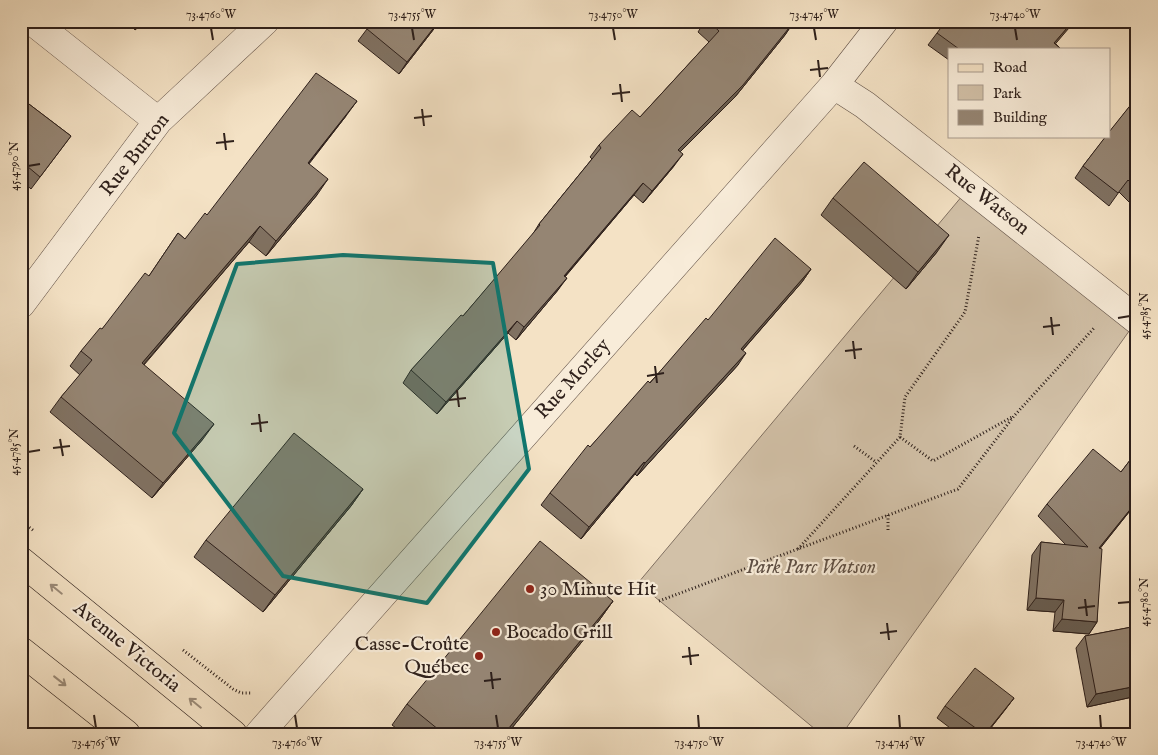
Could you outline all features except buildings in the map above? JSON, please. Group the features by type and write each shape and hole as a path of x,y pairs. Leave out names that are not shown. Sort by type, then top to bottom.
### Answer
{"main road":[{"name":"Avenue Victoria","path":"21,561 233,734"},
{"path":"21,651 126,734"}],"street":[{"path":"32,21 158,121"},
{"name":"Rue Burton","path":"21,304 158,121 265,21"},
{"name":"Rue Morley","path":"259,734 834,84 884,21"},
{"name":"Rue Watson","path":"834,84 865,105 1137,320"}],"path":[{"path":"798,549 900,436 904,397 965,312 980,231"},
{"path":"659,601 958,489 1014,416 1097,325"},
{"path":"900,436 933,461 1014,416"},
{"path":"854,446 876,462"},
{"path":"888,515 888,530"}],"highlighted area":[{"path":"343,255 493,263 529,469 427,603 283,576 174,433 237,264"}],"green space":[{"name":"Park Parc Watson","path":"973,183 1137,320 842,734 821,734 638,583"}],"place":[{"name":"30 Minute Hit","path":"530,589"},
{"name":"Bocado Grill","path":"496,632"},
{"name":"Casse-Croûte Québec","path":"479,656"}]}
